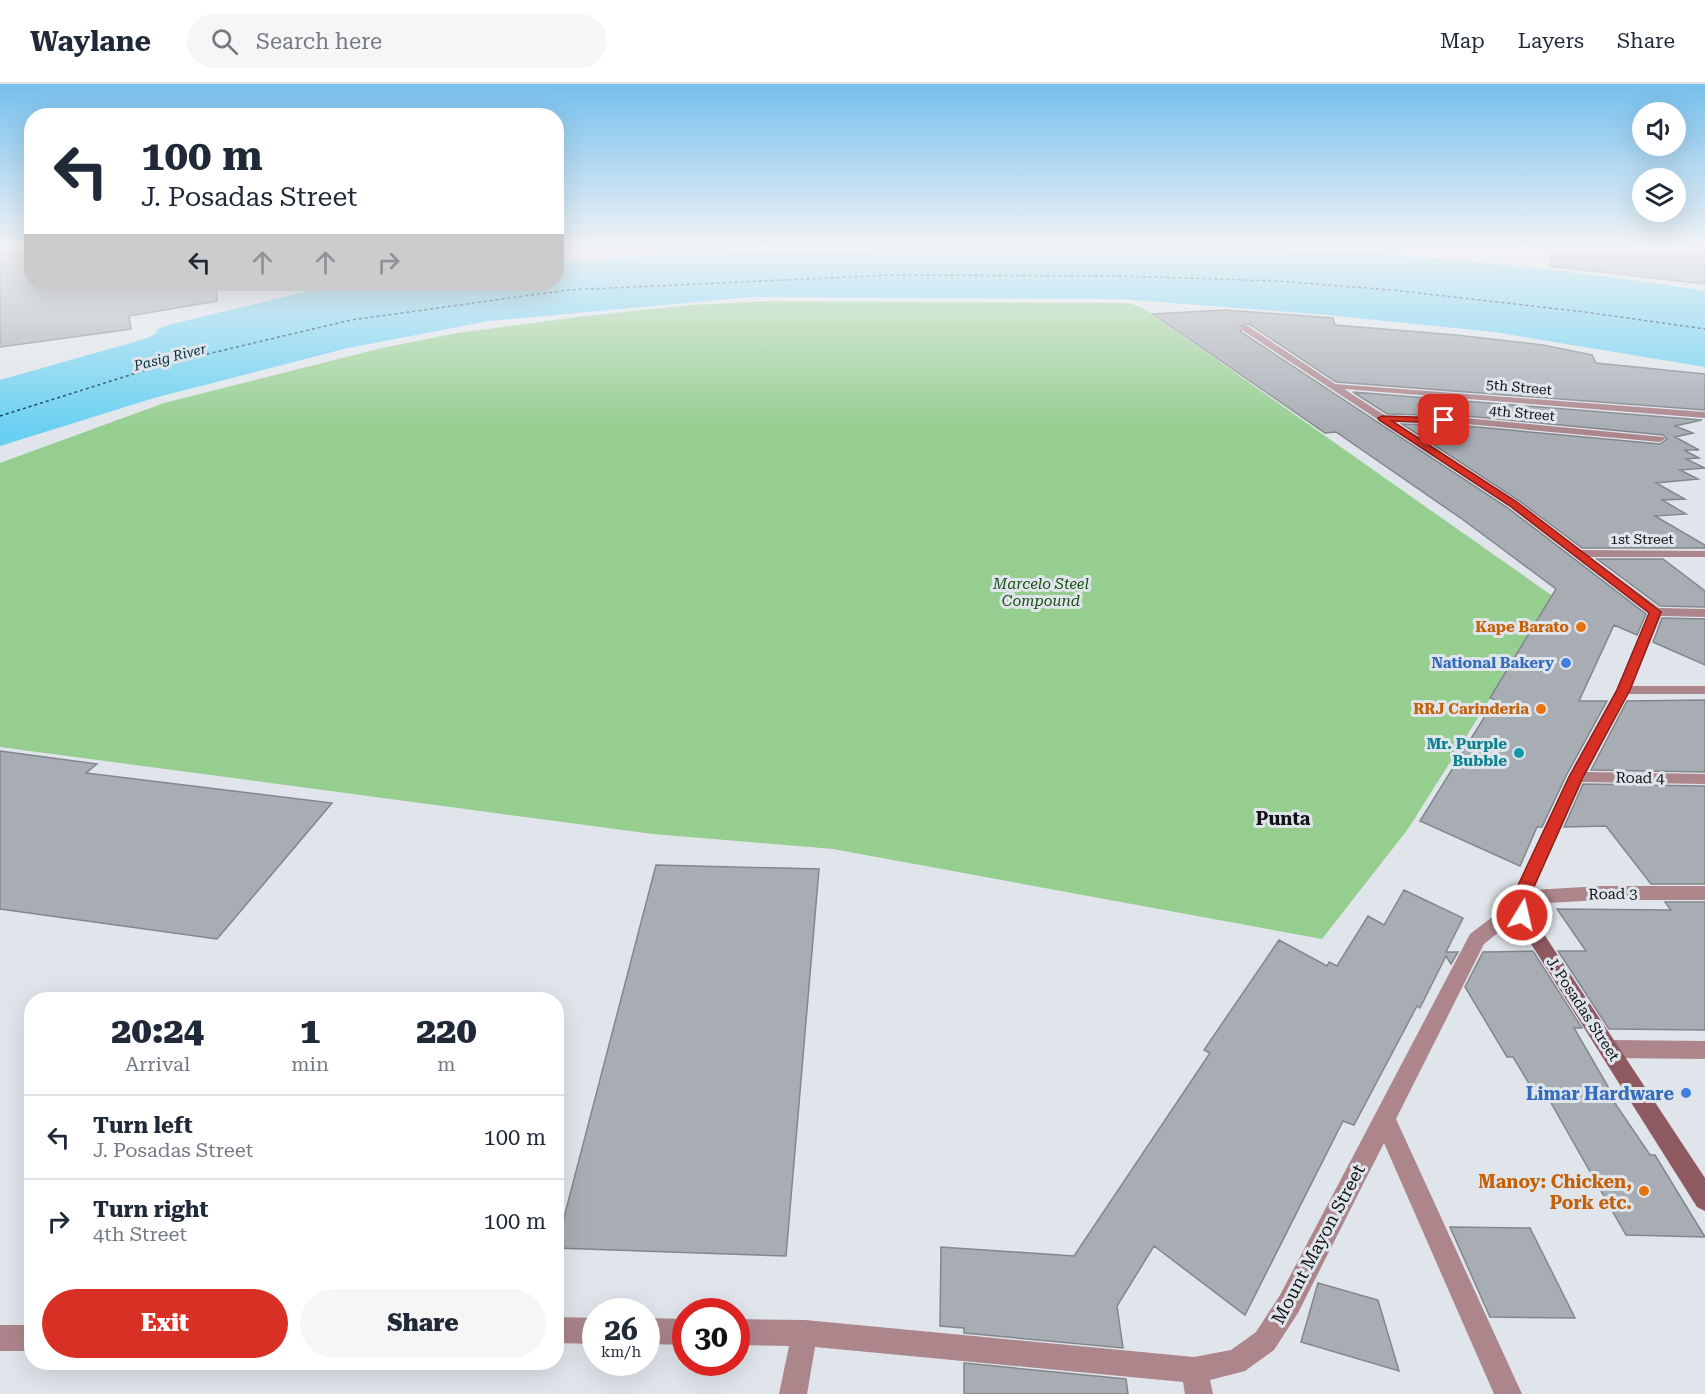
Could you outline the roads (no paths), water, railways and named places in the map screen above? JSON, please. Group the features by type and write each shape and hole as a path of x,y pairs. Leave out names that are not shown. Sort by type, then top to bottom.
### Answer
{"street":[{"path":"1245,328 1513,504 1656,612 1705,613"},
{"name":"5th Street","path":"1331,386 1705,415"},
{"name":"4th Street","path":"1382,418 1466,421 1660,439"},
{"name":"1st Street","path":"1579,553 1705,554"},
{"path":"1521,906 1576,777 1623,690 1656,612"},
{"path":"1623,690 1705,690"},
{"name":"Road 4","path":"1576,777 1705,779"},
{"name":"Road 3","path":"1521,906 1601,893 1705,893"},
{"name":"J. Posadas Street","path":"1521,906 1705,1199"},
{"name":"Mount Mayon Street","path":"750,1332 805,1333 1196,1382 1236,1362 1265,1341 1289,1304 1477,939 1490,926 1521,906"},
{"path":"1609,1049 1705,1050"},
{"path":"1384,1118 1509,1394"},
{"path":"564,1330 582,1331"},
{"path":"793,1394 805,1333"},
{"path":"0,1338 24,1338"}],"water":[{"name":"Pasig River","path":"246,306 651,306 489,321 348,348 154,398 0,446 0,380 148,338 158,332 155,330"},
{"path":"1213,306 1705,306 1705,367 1494,332"}],"place":[{"name":"Kape Barato","path":"1581,627"},
{"name":"National Bakery","path":"1566,663"},
{"name":"RRJ Carinderia","path":"1541,709"},
{"name":"Mr. Purple Bubble","path":"1519,753"},
{"name":"Limar Hardware","path":"1686,1093"},
{"name":"Manoy: Chicken, Pork etc.","path":"1644,1191"}],"district":[{"name":"Punta","path":"1283,818"}],"park label":[{"name":"Marcelo Steel Compound","path":"1041,592"}]}
